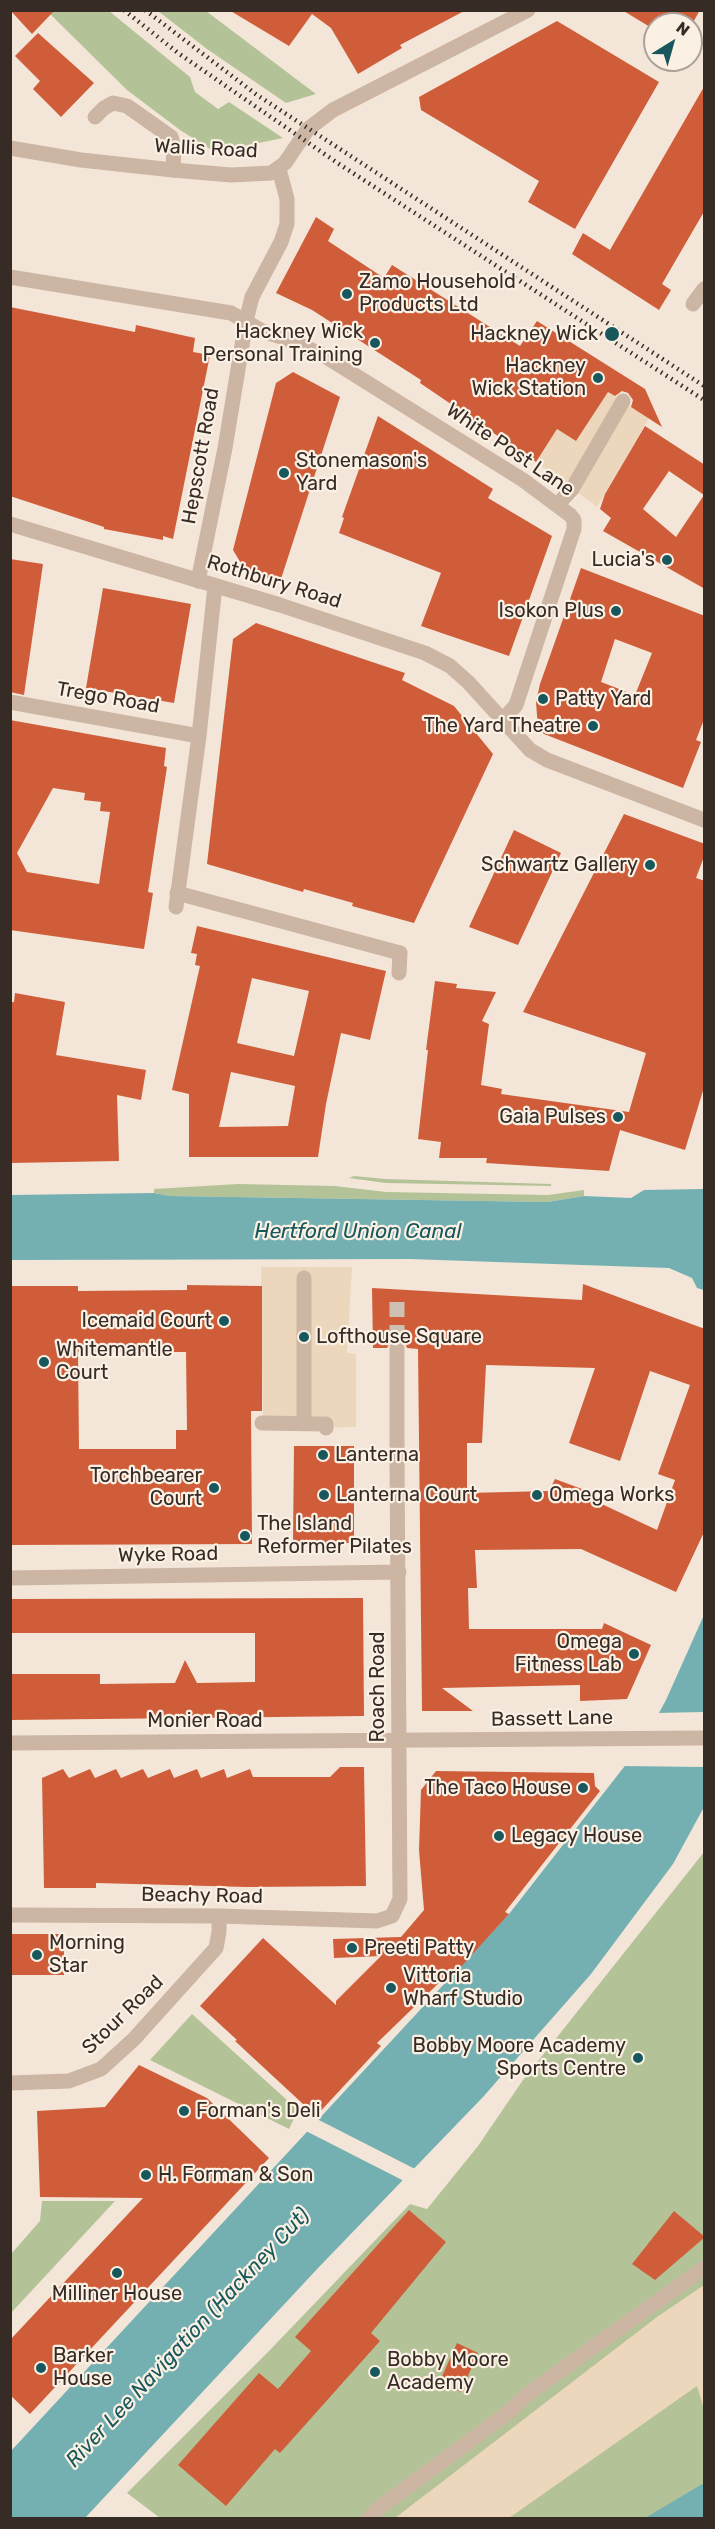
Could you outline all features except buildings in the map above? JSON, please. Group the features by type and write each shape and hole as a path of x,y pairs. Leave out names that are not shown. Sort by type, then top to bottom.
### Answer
{"street":[{"name":"Wallis Road","path":"10,148 81,160 173,170 259,175 272,173 279,169 291,155 308,129 333,110 528,10"},
{"path":"95,117 104,108 113,104 127,106 171,137 174,147 173,170"},
{"name":"Hepscott Road","path":"198,581 246,321 256,289 281,242 287,224 287,199 279,169"},
{"name":"White Post Lane","path":"10,277 231,313 262,331 285,338 323,355 523,480 574,520 574,529 516,705 504,720"},
{"path":"693,304 705,289"},
{"path":"557,505 572,489 623,402"},
{"name":"Rothbury Road","path":"10,524 425,653 450,666 504,720"},
{"path":"215,586 199,736 177,900 400,953 399,973"},
{"name":"Trego Road","path":"10,702 199,736"},
{"path":"504,720 530,750 546,760 705,820"},
{"path":"304,1278 304,1424"},
{"name":"Roach Road","path":"392,1916 400,1899 397,1348"},
{"path":"262,1423 326,1424 326,1428"},
{"name":"Wyke Road","path":"10,1578 399,1572"},
{"name":"Bassett Lane","path":"400,1742 705,1738"},
{"name":"Monier Road","path":"10,1743 400,1742"},
{"name":"Beachy Road","path":"10,1916 219,1916 377,1921 392,1916"},
{"name":"Stour Road","path":"10,2083 69,2081 101,2069 134,2039 216,1948 219,1916"},
{"path":"369,2518 585,2351 607,2339 648,2306 705,2268"}],"green space":[{"path":"47,11 109,11 190,77 195,92 218,109 229,102 283,138 215,152 180,130 127,90"},
{"path":"158,11 206,11 316,94 286,103 207,49"},
{"path":"354,1176 551,1184 551,1186 386,1183 349,1178"},
{"path":"238,1184 335,1186 386,1192 548,1195 584,1190 584,1196 547,1202 170,1196 154,1193 154,1189"},
{"path":"704,1852 704,2518 160,2518 127,2493 269,2351 410,2204 427,2209 478,2146 523,2080"},
{"path":"192,2014 298,2110 289,2129 150,2060"},
{"path":"42,2201 115,2201 11,2313 11,2254 40,2221"}],"shaded area":[{"path":"608,392 649,418 597,507 536,462 557,429 576,441"},
{"name":"Lofthouse Square","path":"261,1267 352,1267 347,1353 356,1354 356,1427 263,1429"},
{"path":"704,2285 704,2409 697,2386 509,2518 395,2518 657,2317"}],"water":[{"name":"Hertford Union Canal","path":"704,1189 704,1290 697,1288 692,1278 669,1268 410,1259 11,1260 11,1195 154,1193 170,1196 547,1202 584,1196 631,1198 644,1190"},
{"name":"River Lee Navigation (Hackney Cut)","path":"704,1615 704,1807 673,1864 591,1974 483,2097 319,2267 85,2518 11,2518 10,2452 509,1914 642,1744 666,1700"},
{"path":"704,2483 704,2518 645,2518"}],"pier":[{"path":"704,1712 704,1767 621,1766 640,1742 655,1713"},
{"path":"315,2118 417,2170 406,2182 304,2130"}],"tunnel":[{"path":"397,1302 397,1348"}],"railway":[{"path":"124,10 178,53 339,164 704,400"},
{"path":"145,10 257,95 704,386"}],"place":[{"name":"Zamo Household Products Ltd","path":"347,294"},
{"name":"Hackney Wick","path":"612,334"},
{"name":"Hackney Wick Personal Training","path":"375,343"},
{"name":"Hackney Wick Station","path":"598,378"},
{"name":"Stonemason's Yard","path":"284,473"},
{"name":"Lucia's","path":"667,560"},
{"name":"Isokon Plus","path":"616,611"},
{"name":"Patty Yard","path":"543,699"},
{"name":"The Yard Theatre","path":"593,726"},
{"name":"Schwartz Gallery","path":"650,865"},
{"name":"Gaia Pulses","path":"618,1117"},
{"name":"Icemaid Court","path":"224,1321"},
{"name":"Lofthouse Square","path":"304,1337"},
{"name":"Whitemantle Court","path":"44,1362"},
{"name":"Lanterna","path":"323,1455"},
{"name":"Torchbearer Court","path":"214,1488"},
{"name":"Lanterna Court","path":"324,1495"},
{"name":"Omega Works","path":"537,1495"},
{"name":"The Island Reformer Pilates","path":"245,1536"},
{"name":"Omega Fitness Lab","path":"634,1654"},
{"name":"The Taco House","path":"583,1788"},
{"name":"Legacy House","path":"499,1836"},
{"name":"Preeti Patty","path":"352,1948"},
{"name":"Morning Star","path":"37,1955"},
{"name":"Vittoria Wharf Studio","path":"391,1988"},
{"name":"Bobby Moore Academy Sports Centre","path":"638,2058"},
{"name":"Forman's Deli","path":"184,2111"},
{"name":"H. Forman & Son","path":"146,2175"},
{"name":"Milliner House","path":"117,2273"},
{"name":"Barker House","path":"41,2368"},
{"name":"Bobby Moore Academy","path":"375,2372"}]}
